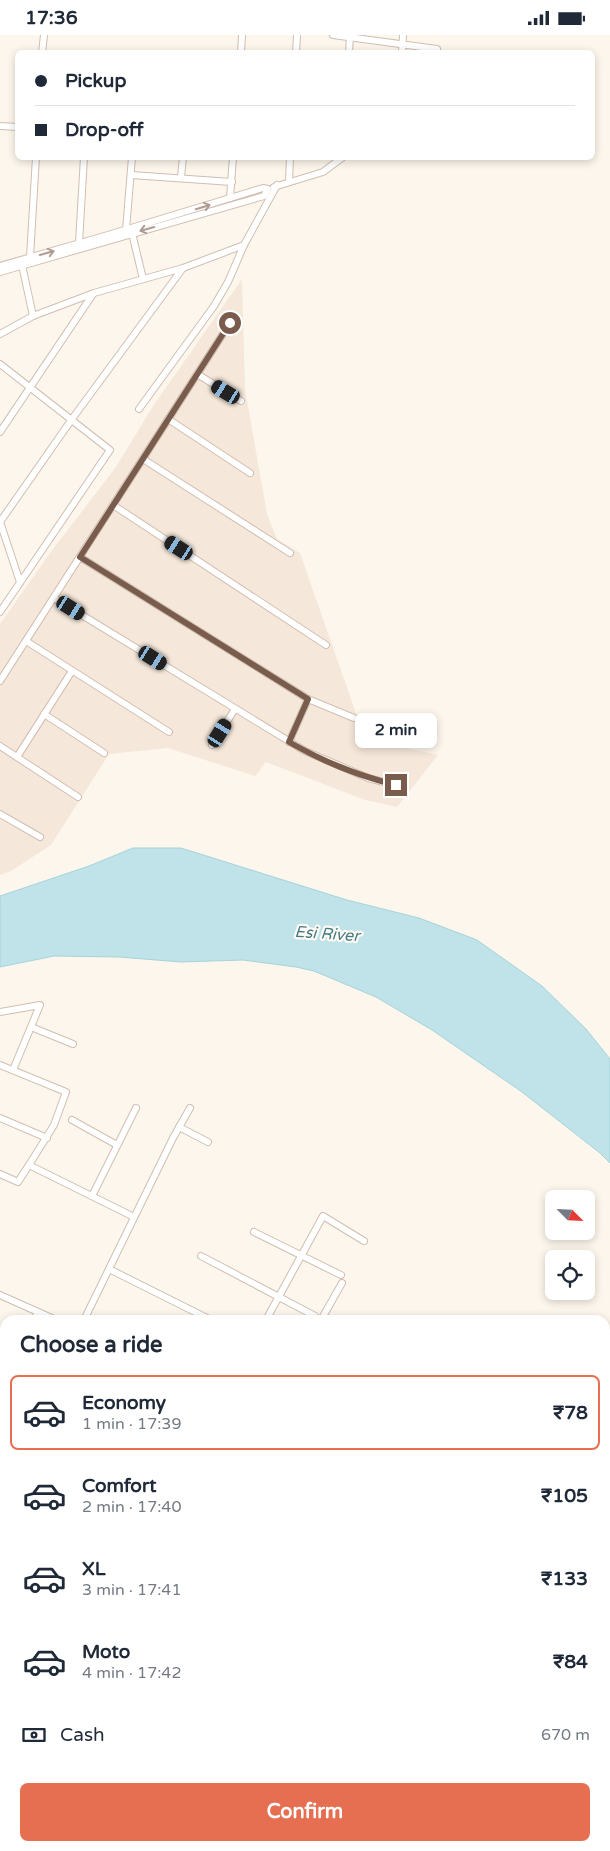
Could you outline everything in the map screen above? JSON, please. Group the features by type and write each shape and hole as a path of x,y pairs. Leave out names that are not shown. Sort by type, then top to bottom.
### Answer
{"street":[{"path":"43,50 44,35"},
{"path":"241,50 242,35"},
{"path":"296,35 296,50"},
{"path":"333,35 437,49"},
{"path":"402,50 404,35"},
{"path":"349,50 350,36"},
{"path":"0,126 15,127"},
{"path":"30,257 36,160"},
{"path":"80,243 84,160"},
{"path":"126,230 132,160"},
{"path":"181,177 182,160"},
{"path":"230,198 233,160"},
{"path":"289,182 290,160"},
{"path":"0,266 323,172 339,160"},
{"path":"131,175 232,182"},
{"path":"138,409 214,306 228,283 244,245 277,185"},
{"path":"0,272 264,196 268,189"},
{"path":"132,233 143,279"},
{"path":"0,334 33,316 94,293 183,268 244,245"},
{"path":"22,265 33,316"},
{"path":"20,582 0,522 72,419 183,268"},
{"path":"0,432 94,293"},
{"path":"0,681 230,323"},
{"path":"0,364 110,450 0,612"},
{"path":"196,375 240,401"},
{"path":"168,419 250,473"},
{"path":"143,459 290,553"},
{"path":"113,505 326,645"},
{"path":"80,557 308,699 354,718"},
{"path":"54,598 305,751 368,778 396,785"},
{"path":"26,641 169,732"},
{"path":"17,757 72,671"},
{"path":"289,742 308,699"},
{"path":"212,745 235,709"},
{"path":"44,714 104,753"},
{"path":"0,746 78,797"},
{"path":"0,814 40,837"},
{"path":"0,1012 40,1005 13,1070"},
{"path":"31,1027 73,1044"},
{"path":"0,1065 66,1092 54,1125 18,1181 0,1175"},
{"path":"92,1196 136,1108"},
{"path":"86,1315 190,1108"},
{"path":"0,1118 47,1137"},
{"path":"72,1120 116,1145"},
{"path":"179,1127 208,1142"},
{"path":"29,1165 134,1217"},
{"path":"269,1315 323,1216 364,1241"},
{"path":"254,1232 342,1275"},
{"path":"201,1255 278,1298 313,1315"},
{"path":"109,1269 201,1315"},
{"path":"324,1315 342,1283"},
{"path":"0,1295 45,1315"}],"shaded area":[{"path":"242,279 245,389 267,514 277,539 300,553 365,739 438,755 397,807 365,800 266,762 255,776 168,748 109,754 51,845 11,871 0,875 0,624 50,553 116,467 153,406"}],"water":[{"name":"Esi River","path":"133,848 181,848 347,900 419,918 477,940 542,986 586,1029 610,1059 610,1163 600,1153 522,1092 432,1030 376,997 314,971 243,960 181,962 119,957 54,956 0,967 0,896 89,866"}],"route":[{"path":"230,323 80,557 308,699 289,742 305,751 368,778 396,785"}]}
